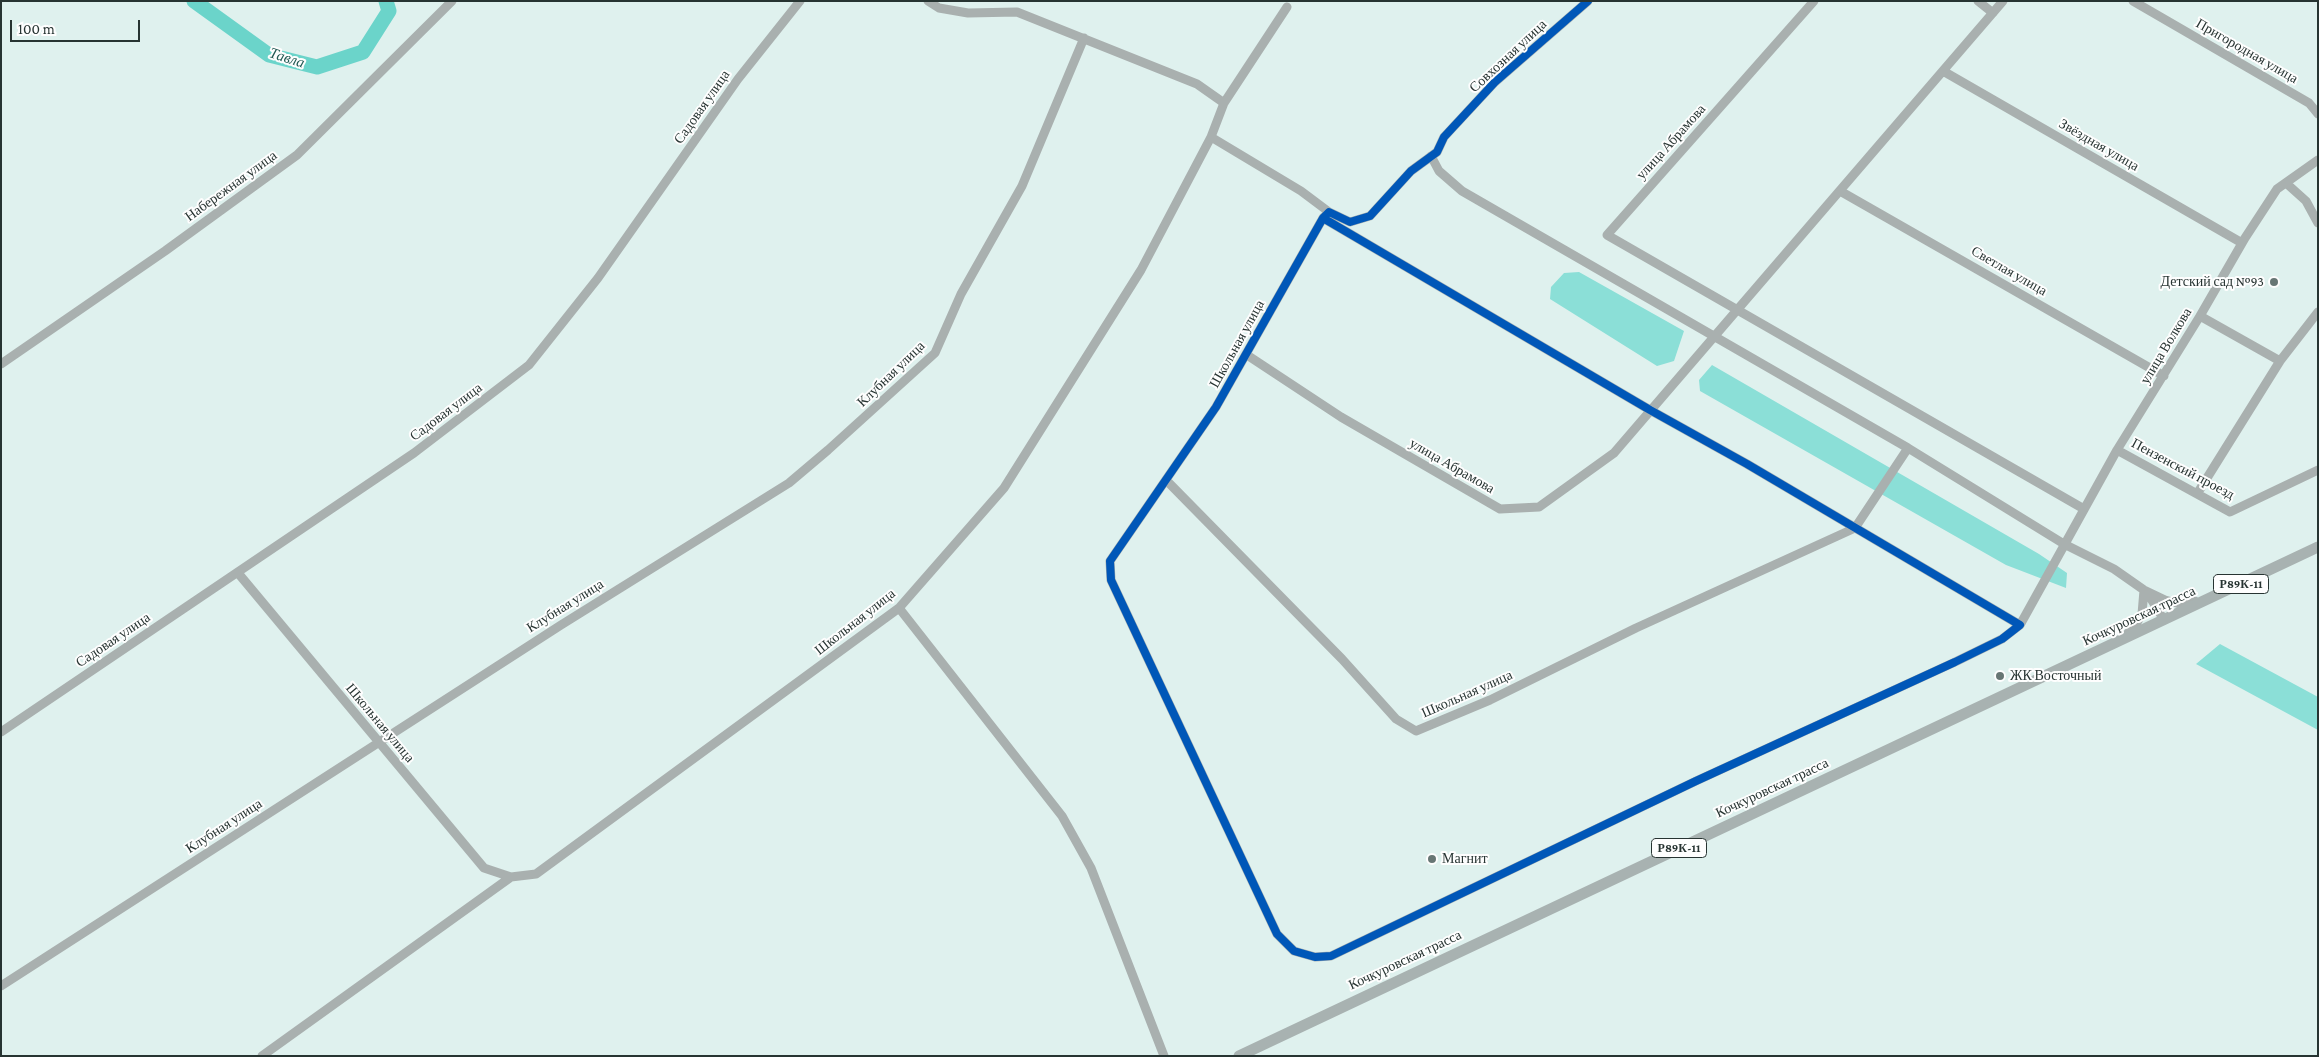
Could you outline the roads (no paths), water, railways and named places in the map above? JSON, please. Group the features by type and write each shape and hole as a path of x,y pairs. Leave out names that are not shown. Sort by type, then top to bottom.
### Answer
{"main road":[{"name":"Кочкуровская трасса","path":"1239,1056 2318,548"}],"street":[{"name":"Набережная улица","path":"1,364 165,251 297,156 452,1"},
{"name":"Садовая улица","path":"1,732 414,453 530,365 598,278 738,79 800,1"},
{"path":"928,1 939,8 968,13 1017,12 1197,84 1224,103"},
{"name":"Совхозная улица","path":"1326,215 1350,222 1370,216 1411,171 1437,152 1444,137 1495,82 1588,1"},
{"name":"улица Абрамова","path":"1736,310 1607,235 1814,1"},
{"path":"1978,1 1993,13"},
{"name":"улица Абрамова","path":"1247,355 1341,417 1500,509 1539,507 1614,453 2003,1"},
{"name":"Пригородная улица","path":"2133,1 2309,103 2318,114"},
{"name":"Школьная улица","path":"238,573 484,868 511,877 536,874 899,608 1004,488 1030,450 1141,270 1211,137 1224,103 1286,7"},
{"name":"Клубная улица","path":"1,986 560,625 789,483 908,380 935,354 961,294 1022,186 1084,38"},
{"name":"Звёздная улица","path":"1943,70 2242,243"},
{"path":"1166,480 1110,562 1111,580 1277,934 1294,951 1315,957 1331,956 1687,785 1955,662 2002,639 2020,625 1747,464 1650,410 1326,215 1301,191 1211,137"},
{"path":"1431,156 1439,171 1462,191 1908,448 2064,544 2114,569 2144,590 2165,600 2180,604 2189,603 2242,583"},
{"name":"улица Волкова","path":"2020,625 2117,450 2164,376 2242,243 2277,190 2318,160"},
{"path":"2286,183 2306,201 2318,223"},
{"name":"Светлая улица","path":"1840,191 2164,376"},
{"name":"Школьная улица","path":"1326,215 1216,407 1166,480 1342,659 1396,719 1416,731 1490,700 1636,628 1855,528"},
{"path":"1736,310 2084,509"},
{"path":"2197,494 2280,361 2318,312"},
{"path":"2200,316 2280,361"},
{"path":"1855,528 1908,448"},
{"name":"Пензенский проезд","path":"2117,450 2230,512 2318,470"},
{"path":"2144,590 2154,601 2164,620"},
{"path":"2119,642 2135,626 2142,614 2144,590"},
{"path":"899,608 1062,816 1091,868 1164,1056"},
{"name":"Школьная улица","path":"262,1056 511,877"}],"waterway":[{"name":"Тавла","path":"194,1 269,55 317,67 363,52 389,11 386,1"}],"place":[{"name":"Детский сад №93","path":"2274,282"},
{"name":"ЖК Восточный","path":"2000,676"},
{"name":"Магнит","path":"1432,859"}]}
